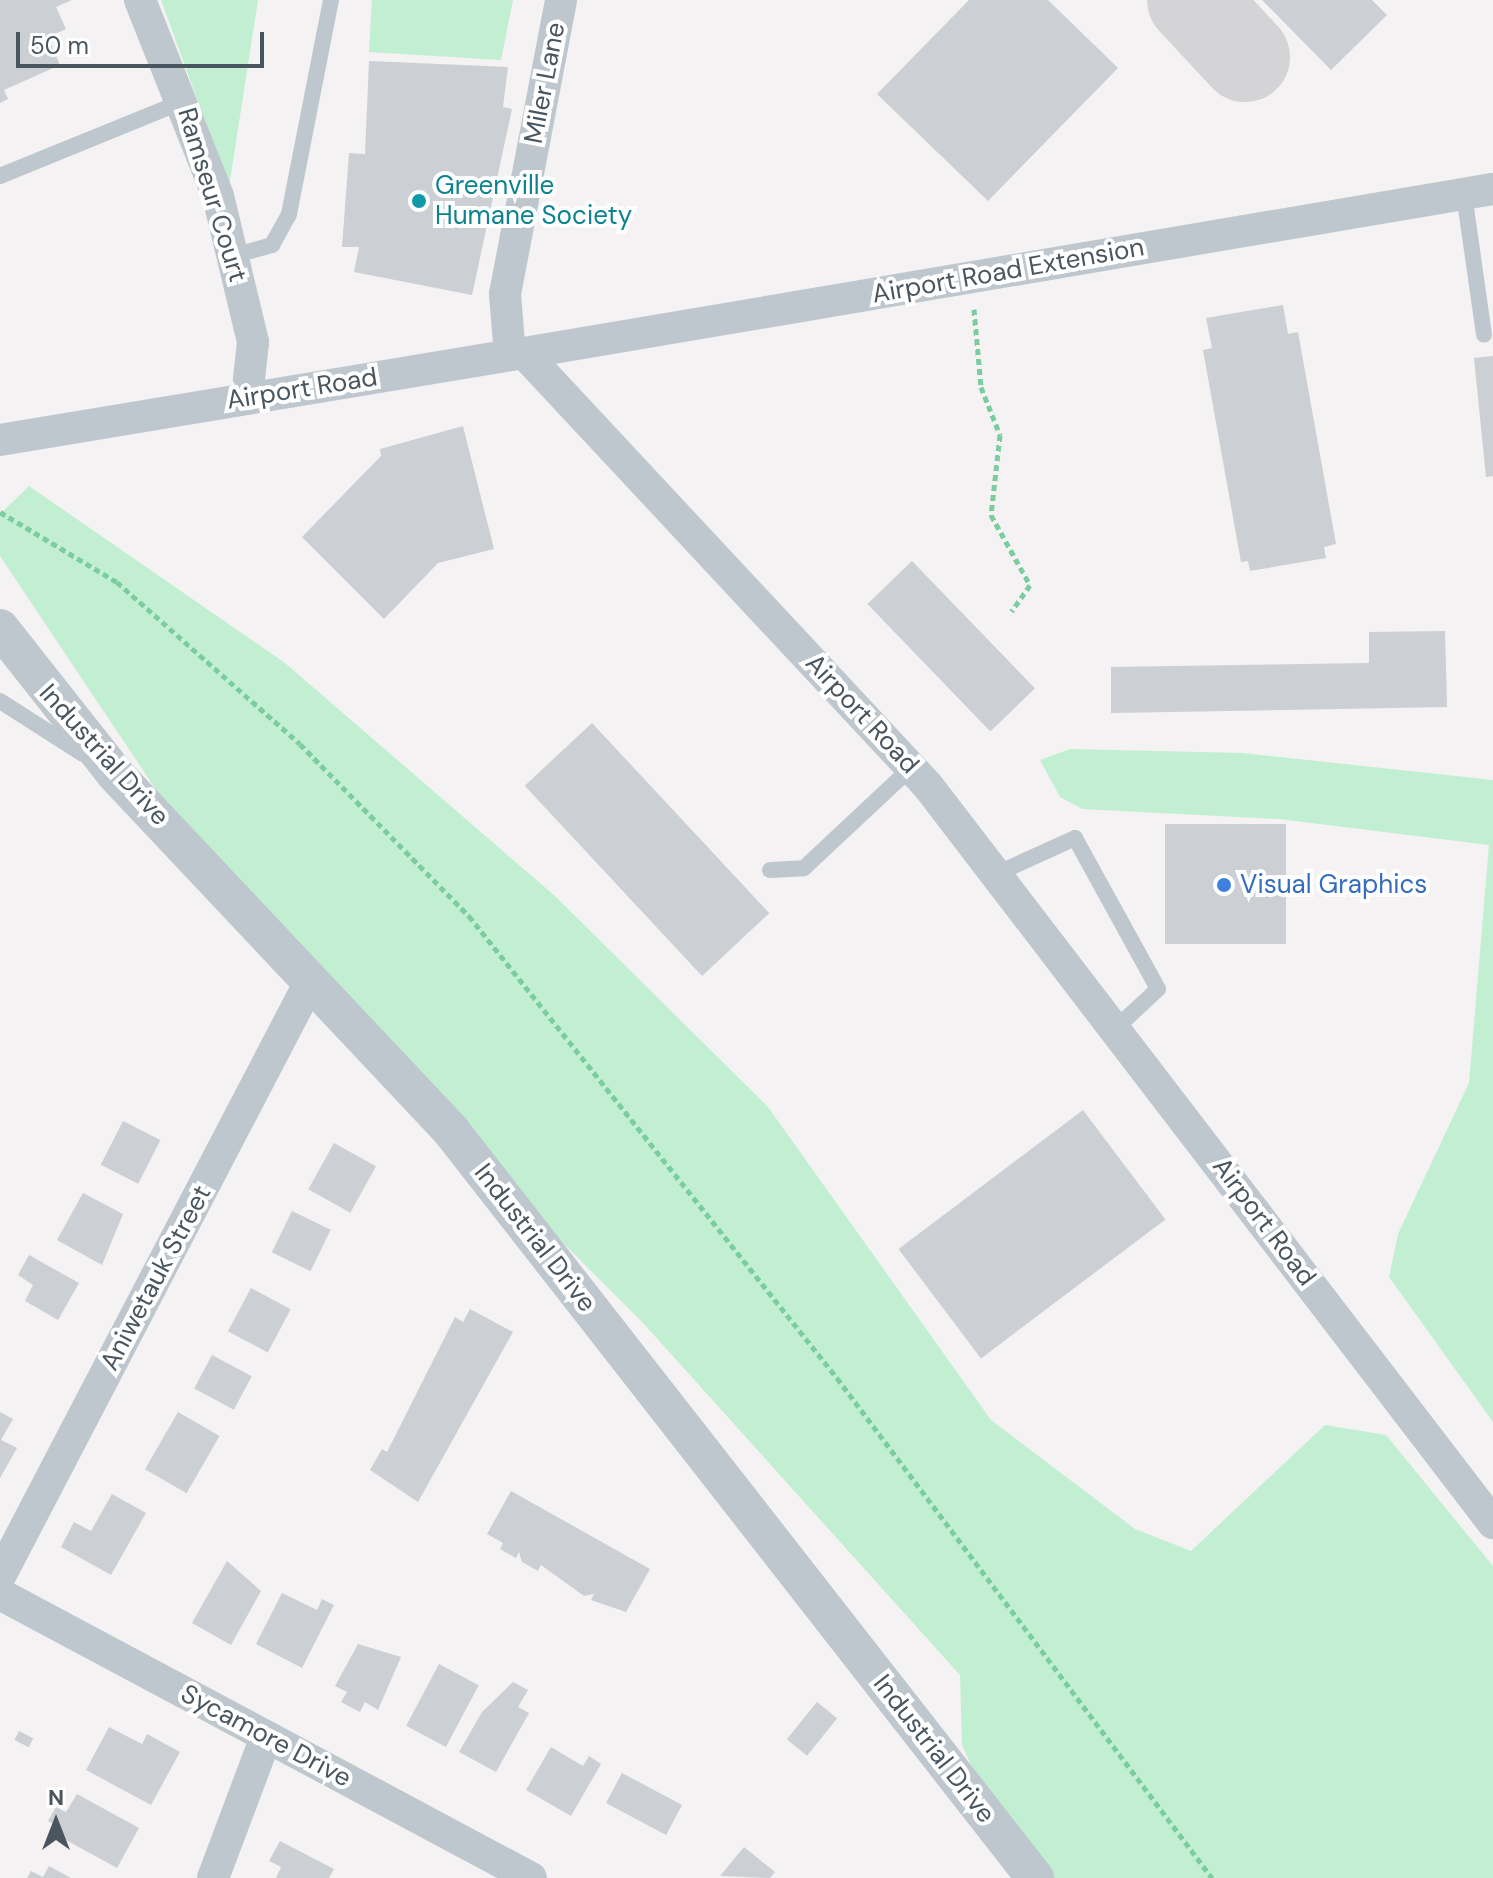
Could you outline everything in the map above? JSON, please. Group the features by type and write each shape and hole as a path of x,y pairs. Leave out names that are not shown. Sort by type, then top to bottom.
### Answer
{"street":[{"name":"Ramseur Court","path":"140,0 184,101 233,256 253,342 247,397"},
{"name":"Miler Lane","path":"517,354 505,294 561,0"},
{"name":"Airport Road Extension","path":"517,354 1479,191"},
{"name":"Airport Road","path":"0,440 517,354 912,767 1116,1028 1493,1523"},
{"name":"Industrial Drive","path":"0,628 116,775 452,1132 1035,1878"},
{"name":"Aniwetauk Street","path":"0,1576 311,980"},
{"name":"Sycamore Drive","path":"0,1594 531,1878"},
{"path":"213,1878 266,1737"}],"lane":[{"path":"233,256 272,245 289,214 331,0"},
{"path":"0,176 184,101"},
{"path":"1479,191 1484,335"},
{"path":"0,701 116,775"},
{"path":"770,870 804,868 912,767"},
{"path":"996,874 1075,838 1158,989 1116,1028"}],"path":[{"path":"974,308 981,387 1000,435 991,515 1030,585 1012,611"},
{"path":"0,512 117,582 300,744 469,916 837,1378 1212,1878"}],"green space":[{"path":"161,0 258,0 229,187"},
{"path":"372,0 513,0 501,60 369,52"},
{"path":"29,486 285,663 555,896 768,1107 991,1420 1135,1529 1191,1551 1325,1425 1386,1435 1493,1566 1493,1878 1023,1878 962,1745 960,1675 643,1323 247,926 0,556 0,514"},
{"path":"1070,749 1243,753 1493,780 1493,1422 1389,1277 1398,1234 1469,1083 1489,845 1279,819 1082,809 1060,797 1040,760"}],"building":[{"path":"0,0 72,0 56,7 66,29 48,37 60,65 4,90 8,99 0,103"},
{"path":"969,0 1048,0 1118,68 988,201 877,94"},
{"path":"1262,0 1372,0 1387,15 1331,70"},
{"name":"Greenville Humane Society","path":"369,61 508,67 503,107 512,109 472,295 354,272 359,247 342,247 349,153 365,154"},
{"path":"1283,305 1288,334 1298,332 1336,544 1324,547 1326,558 1250,571 1248,561 1241,562 1203,350 1212,348 1206,318"},
{"path":"1493,356 1493,476 1486,477 1474,358"},
{"path":"463,426 494,549 438,563 384,619 302,537 381,456 380,449"},
{"path":"912,561 1035,688 990,731 867,604"},
{"path":"1445,631 1447,707 1111,713 1111,667 1369,663 1369,632"},
{"path":"592,723 769,913 702,976 525,786"},
{"name":"Visual Graphics","path":"1165,824 1286,824 1286,944 1165,944"},
{"path":"1083,1110 1165,1219 981,1358 899,1249"},
{"path":"123,1121 160,1140 138,1184 101,1165"},
{"path":"334,1143 376,1166 350,1213 308,1189"},
{"path":"83,1193 123,1214 102,1265 57,1240"},
{"path":"292,1211 331,1230 310,1271 272,1252"},
{"path":"29,1255 79,1283 58,1320 25,1301 33,1285 18,1275"},
{"path":"251,1288 291,1309 268,1352 228,1331"},
{"path":"470,1309 513,1332 418,1502 370,1470 382,1449 387,1452 455,1317 463,1322"},
{"path":"212,1355 252,1376 234,1410 194,1389"},
{"path":"0,1412 13,1419 1,1440 17,1448 0,1478"},
{"path":"178,1412 220,1436 187,1493 145,1469"},
{"path":"511,1491 650,1569 626,1612 591,1600 594,1594 584,1596 541,1565 538,1571 522,1562 519,1552 516,1558 500,1549 503,1543 487,1534"},
{"path":"112,1494 146,1513 111,1575 61,1547 74,1522 91,1531"},
{"path":"227,1561 261,1591 231,1645 192,1623"},
{"path":"282,1593 317,1610 322,1599 334,1605 302,1668 256,1644"},
{"path":"358,1644 401,1657 378,1710 365,1702 360,1712 341,1702 347,1692 335,1686"},
{"path":"439,1664 479,1685 446,1747 406,1726"},
{"path":"513,1682 528,1690 518,1707 529,1713 496,1772 459,1752 482,1712"},
{"path":"817,1702 837,1718 807,1756 787,1739"},
{"path":"109,1727 142,1744 147,1734 180,1752 151,1805 86,1770"},
{"path":"19,1731 33,1738 29,1747 14,1740"},
{"path":"551,1747 583,1766 589,1756 601,1764 571,1816 526,1790"},
{"path":"622,1773 682,1805 666,1835 606,1803"},
{"path":"77,1794 139,1828 117,1868 55,1834 58,1826 48,1821 56,1807 66,1812"},
{"path":"280,1841 334,1869 329,1878 276,1878 281,1867 269,1861"},
{"path":"744,1847 775,1872 770,1878 720,1876"},
{"path":"49,1866 71,1878 27,1878 31,1871 43,1877"}],"taxiway":[{"path":"1192,0 1245,57"}],"place":[{"name":"Greenville Humane Society","path":"419,201"},
{"name":"Visual Graphics","path":"1224,885"}]}
